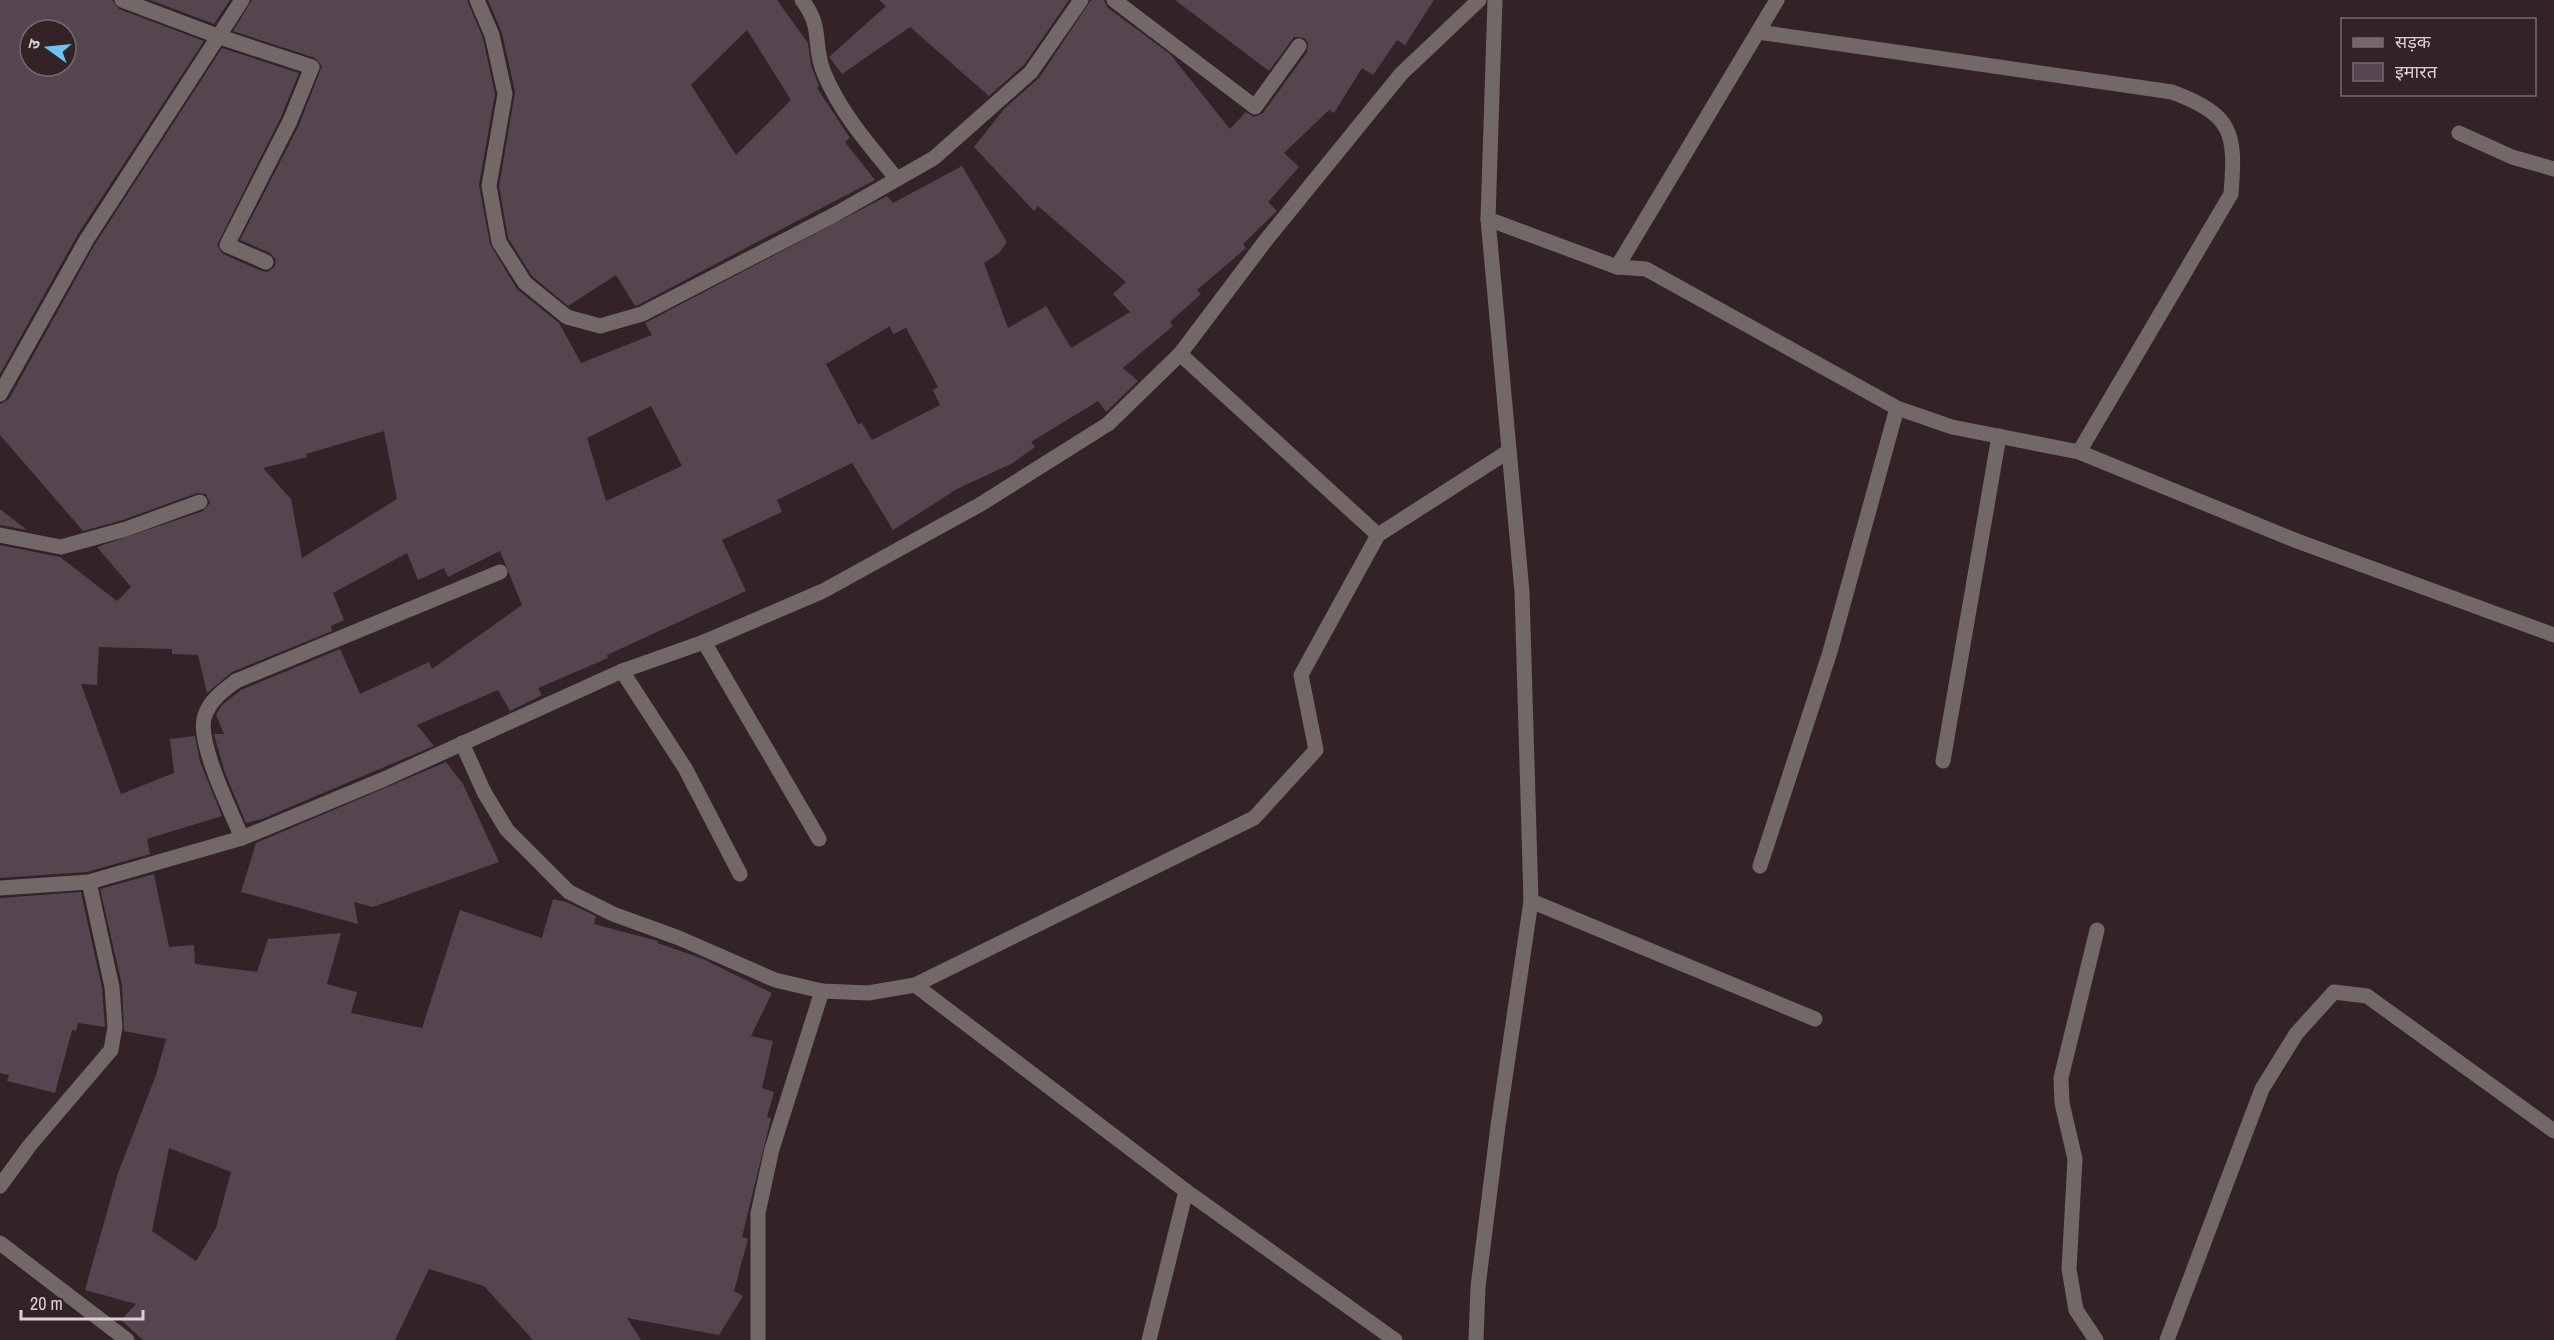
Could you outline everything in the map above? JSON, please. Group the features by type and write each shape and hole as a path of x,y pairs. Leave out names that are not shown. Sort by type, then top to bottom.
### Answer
{"street":[{"path":"122,0 220,37 312,67 290,121 227,245 266,262"},
{"path":"0,394 87,239 242,0"},
{"path":"477,0 492,35 505,94 489,186 499,242 525,283 567,317 600,326 642,314 834,215 934,158 1031,72 1081,0"},
{"path":"802,0 814,16 823,72 849,121 897,179"},
{"path":"1114,0 1255,107 1299,46"},
{"path":"0,888 89,882 242,838 622,671 704,642 824,591 981,504 1108,424 1180,354 1266,240 1401,74 1479,0"},
{"path":"1476,1340 1478,1287 1498,1126 1531,901 1522,592 1488,219 1496,0"},
{"path":"1617,267 1777,0"},
{"path":"1758,32 2172,92 2204,104 2227,126 2234,154 2231,194 2079,452"},
{"path":"2459,133 2512,157 2554,169"},
{"path":"1488,219 1617,267 1646,269 1897,408 1952,427 2079,452 2297,541 2554,635"},
{"path":"1180,354 1378,536"},
{"path":"1760,866 1830,652 1897,408"},
{"path":"1943,761 1999,436"},
{"path":"462,743 484,792 507,830 569,892 613,914 679,938 775,980 822,991 868,993 915,986 1254,818 1316,750 1301,675 1378,536 1509,451"},
{"path":"0,535 61,547 126,529 200,502"},
{"path":"242,838 206,751 203,718 213,699 236,681 500,572"},
{"path":"704,642 819,839"},
{"path":"622,671 685,768 740,874"},
{"path":"0,1186 111,1050 115,1027 112,987 89,882"},
{"path":"1531,901 1815,1019"},
{"path":"2096,1340 2076,1310 2069,1269 2075,1159 2062,1103 2061,1078 2097,930"},
{"path":"915,986 1186,1191 1395,1340"},
{"path":"758,1340 758,1213 772,1149 822,991"},
{"path":"2167,1340 2262,1089 2296,1034 2334,992 2367,996 2554,1131"},
{"path":"1149,1340 1186,1191"},
{"path":"0,1243 128,1340"}],"building":[{"path":"0,0 112,0 119,9 204,41 78,234 0,374"},
{"path":"150,0 230,0 214,24"},
{"path":"252,0 467,0 483,38 495,94 479,185 490,244 517,289 559,323 581,363 652,335 645,323 887,196 893,203 962,166 1007,242 999,253 984,263 1008,328 1046,306 1071,348 1130,312 1113,294 1126,282 1038,206 1034,211 974,147 1004,109 1039,78 1091,0 1104,0 1108,8 1170,54 1230,129 1246,112 1254,117 1263,113 1307,52 1308,43 1304,38 1294,37 1269,71 1175,0 1434,0 1405,45 1397,40 1373,75 1362,68 1334,113 1329,110 1284,153 1299,167 1268,202 1277,211 1243,244 1246,248 1197,290 1201,294 1170,322 1173,326 1123,368 1138,381 1106,412 1098,401 1031,442 1035,447 1013,463 957,489 893,530 852,463 777,500 782,512 722,540 746,591 607,655 608,658 538,688 542,695 510,711 498,690 417,725 434,746 262,819 246,823 225,773 214,734 224,734 216,715 221,706 241,690 340,649 360,694 429,662 432,669 522,605 500,551 448,577 444,568 418,580 407,553 333,593 344,620 331,626 332,631 232,672 207,693 198,655 172,654 172,649 99,647 97,685 81,684 121,794 174,773 170,739 195,736 200,762 222,816 147,839 150,854 87,872 0,878 0,545 60,557 117,601 131,587 97,547 203,511 210,503 206,494 197,493 123,520 83,531 0,435 0,404 9,399 95,244 222,48 299,73 281,117 217,245 223,254 262,271 268,272 275,266 276,260 270,253 240,240 299,125 322,66 315,58 233,31","holes":["890,326 893,334 906,328 938,387 933,390 940,405 872,440 862,423 858,424 826,364","651,406 682,466 606,501 587,438","384,431 397,499 302,558 291,499 263,468 307,457 306,454"]},
{"path":"488,0 777,0 808,43 811,65 819,86 817,88 850,138 845,142 875,180 638,305 635,306 616,275 568,306 532,276 508,238 499,186 515,92 502,33","holes":["747,30 791,100 736,155 691,85"]},
{"path":"879,0 1069,0 1024,65 989,96 910,27 842,74 829,57 886,6"},
{"path":"0,509 27,530 0,525"},
{"path":"446,762 463,784 499,862 373,907 354,902 358,924 241,892 256,843"},
{"path":"154,874 169,947 194,945 195,964 257,972 268,939 341,933 327,984 357,992 351,1013 422,1028 460,910 542,938 553,899 566,902 596,916 594,924 658,941 657,943 701,958 772,993 751,1036 773,1041 762,1088 774,1092 767,1117 771,1118 742,1237 748,1239 734,1291 743,1296 719,1335 627,1318 641,1340 533,1340 484,1286 429,1269 395,1340 143,1340 121,1320 136,1304 85,1290 118,1173 156,1075 166,1039 124,1031 122,985 100,889","holes":["169,1148 231,1172 216,1228 196,1261 152,1231"]},
{"path":"81,892 102,988 105,1027 78,1023 76,1031 72,1030 55,1093 7,1081 9,1075 0,1073 0,898"}]}
